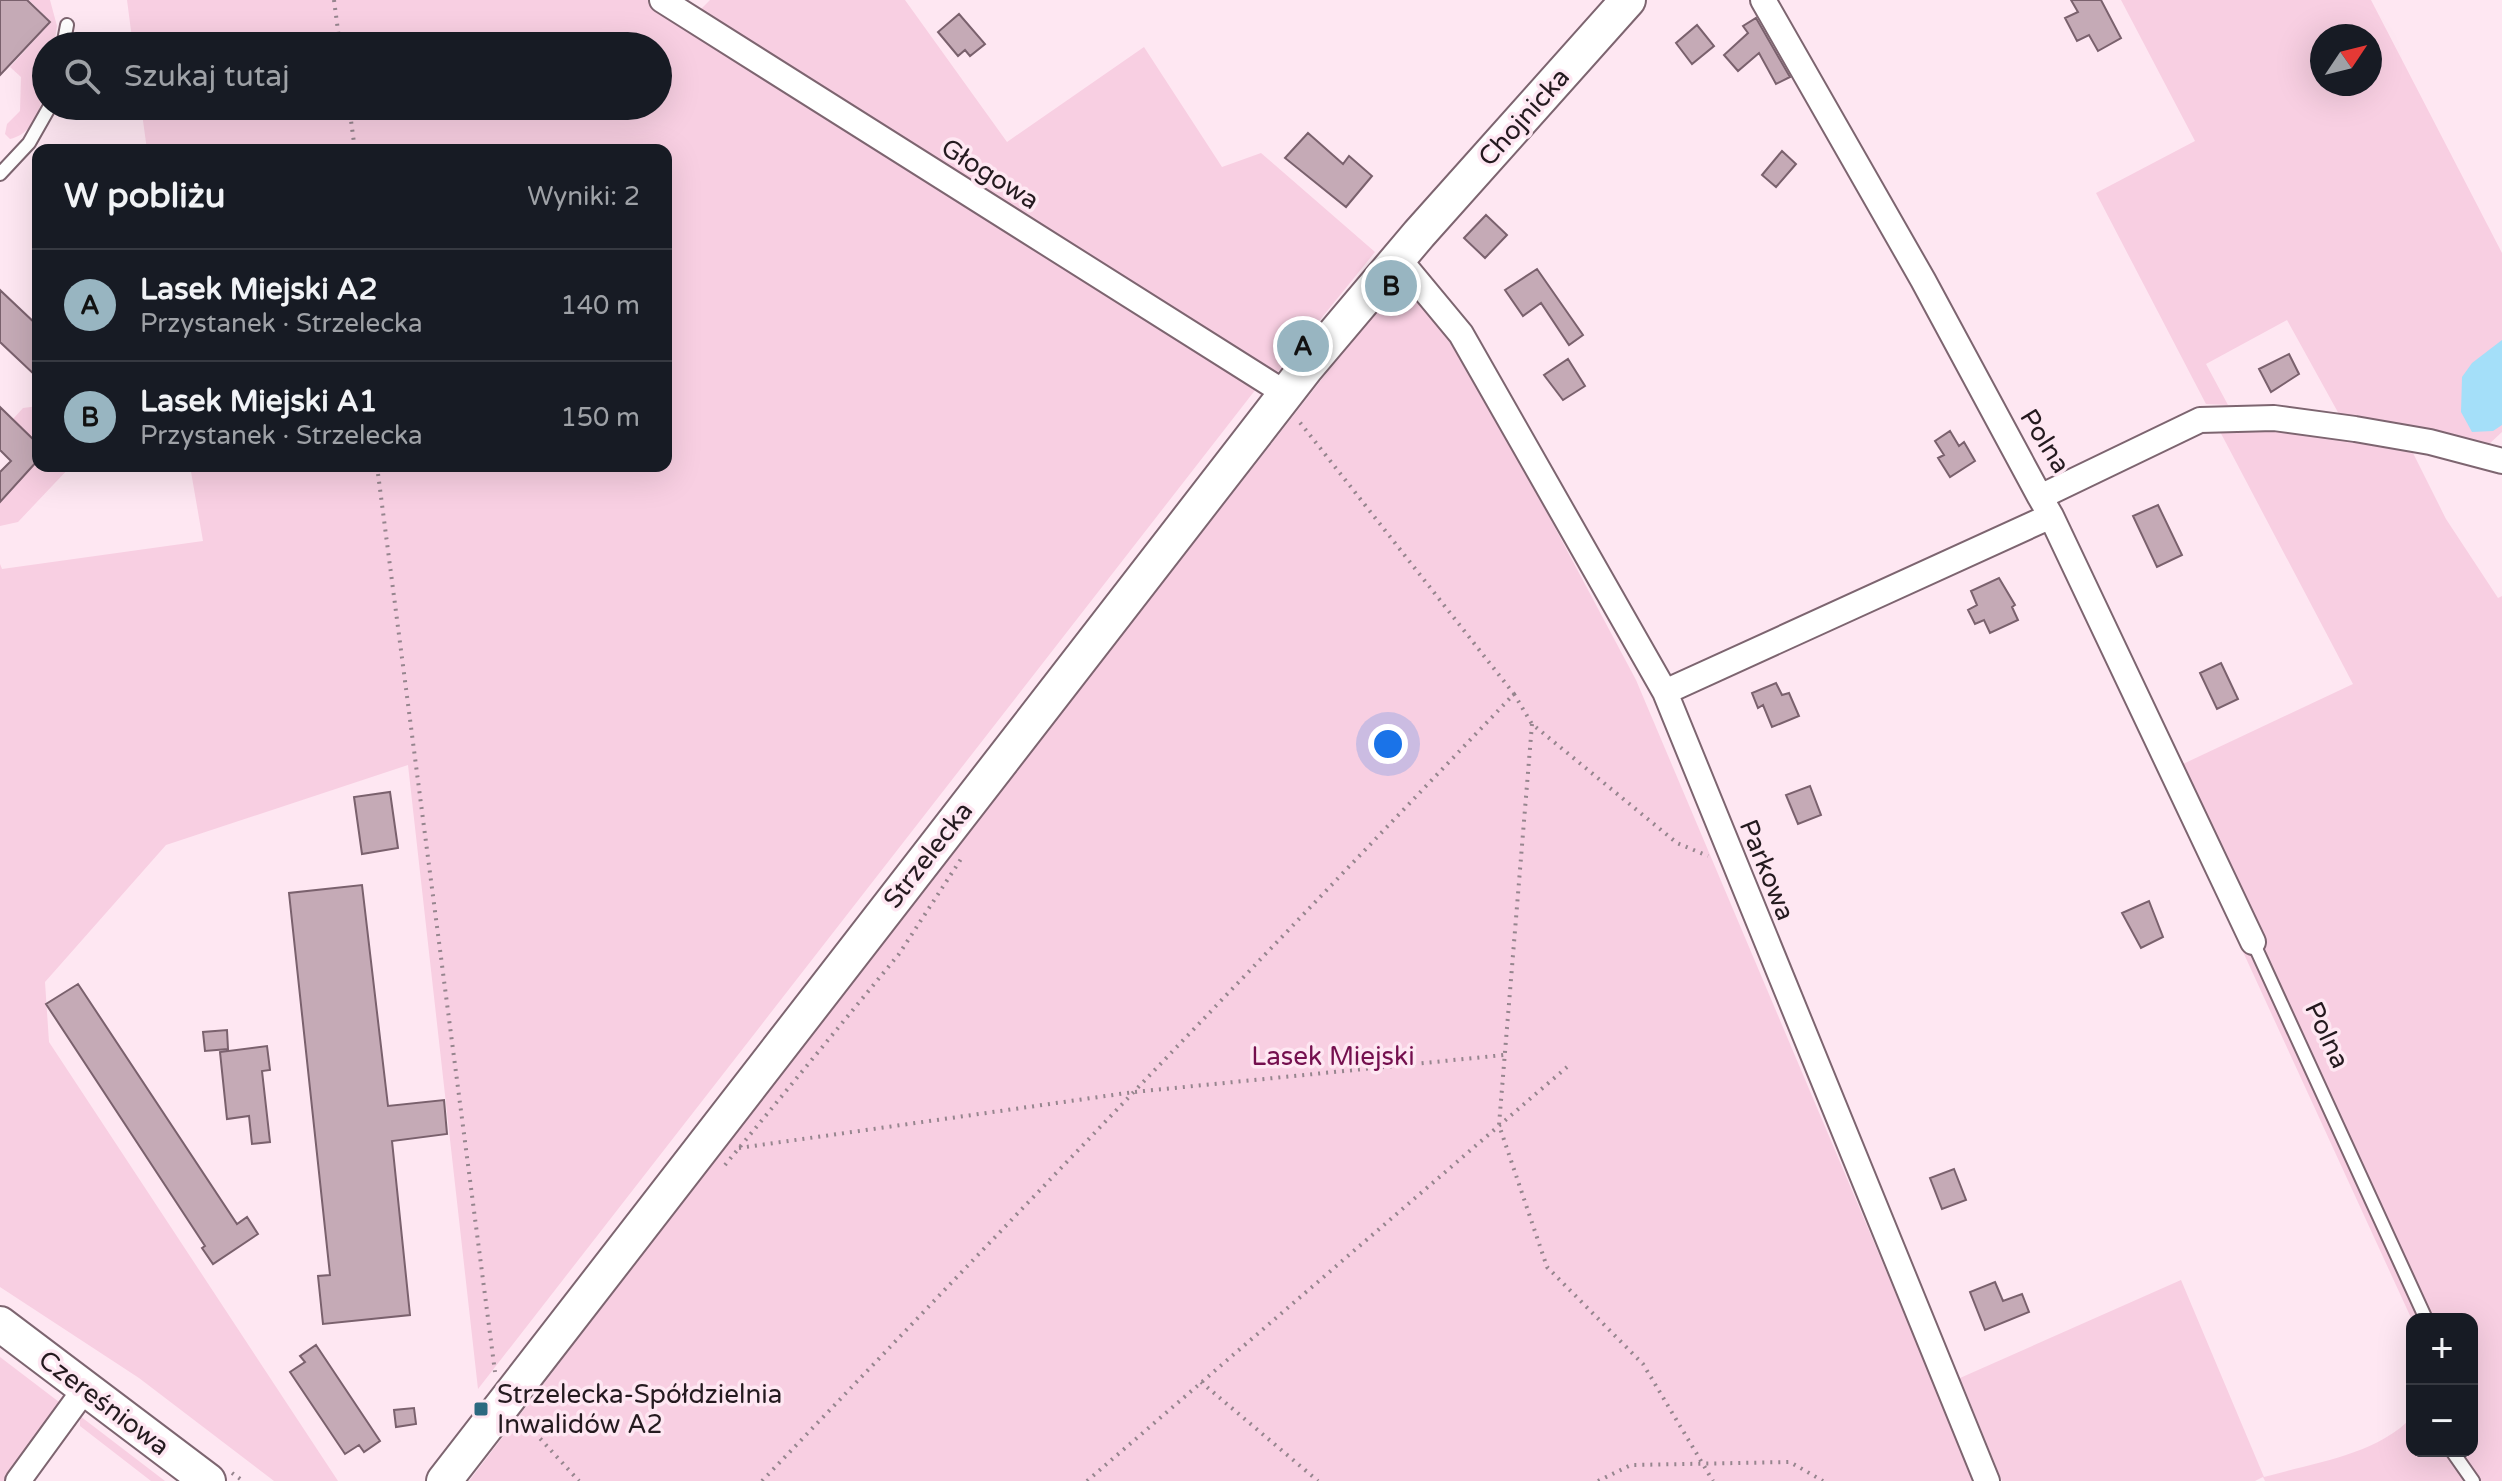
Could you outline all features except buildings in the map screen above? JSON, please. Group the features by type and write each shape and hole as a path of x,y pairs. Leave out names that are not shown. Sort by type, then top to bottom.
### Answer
{"street":[{"name":"Głogowa","path":"662,0 1292,407"},
{"name":"Chojnicka","path":"1408,246 1628,0"},
{"name":"Polna","path":"1763,0 1923,280 2046,507 2253,942"},
{"name":"Strzelecka","path":"444,1481 697,1155 1292,407 1408,246"},
{"name":"Parkowa","path":"1408,246 1665,692 1987,1481"},
{"name":"Polna","path":"2046,507 2200,420 2274,418 2430,442 2502,461"},
{"path":"1665,692 2046,507"},
{"name":"Czereśniowa","path":"0,1324 208,1481"},
{"path":"18,1481 85,1389"}],"lane":[{"path":"66,32 67,25"},
{"path":"0,174 29,143 42,120"},
{"name":"Polna","path":"2253,942 2423,1313"},
{"path":"2456,1457 2473,1481"}],"path":[{"path":"334,0 338,32"},
{"path":"351,120 354,144"},
{"path":"1292,407 1514,694 1532,724 1677,843 1736,869"},
{"path":"378,472 492,1364 504,1403 525,1421 579,1481"},
{"path":"762,1481 1514,694"},
{"path":"1532,724 1499,1125 1547,1267 1643,1364 1713,1481"},
{"path":"697,1155 1134,1092 1505,1055"},
{"path":"1087,1481 1567,1067"},
{"path":"1201,1382 1318,1481"},
{"path":"1598,1481 1631,1465 1790,1462 1823,1481"}],"green space":[{"path":"29,0 50,0 56,32 42,32 51,22"},
{"path":"127,0 651,0 1256,389 478,1389 408,765 166,845 45,982 49,1042 338,1481 274,1481 139,1378 0,1287 0,564 2,569 203,541 191,472 672,472 672,144 146,144 143,120 672,120 672,32 131,32"},
{"path":"710,0 905,0 1007,142 1144,47 1222,167 1261,153 1375,252 1277,373 701,9"},
{"path":"2121,0 2371,0 2502,253 2502,432 2487,446 2340,416 2287,320 2206,364 2228,405 2206,404 2096,193 2195,141"},
{"path":"32,43 34,120 22,134 10,139 5,134 7,124 20,111 21,77 10,67"},
{"name":"Lasek Miejski","path":"1404,274 1454,338 1636,680 1975,1481 469,1481 887,936"},
{"path":"32,407 32,438 13,419 23,408"},
{"path":"2216,424 2316,432 2411,449 2446,519 2498,598 2502,596 2502,1481 2265,1481 2263,1477 2255,1481 2002,1481 1960,1378 2181,1280 2264,1477 2362,1449 2406,1423 2406,1457 2478,1457 2478,1313 2409,1313 2233,930 2251,923 2188,788 2183,764 2353,684"},
{"path":"32,467 32,472 65,472 18,522 0,526 0,490 6,495"},
{"path":"0,1357 63,1405 4,1481 0,1481"},
{"path":"80,1416 165,1481 151,1481 80,1426"}],"water":[{"path":"2502,340 2502,425 2493,431 2472,432 2461,412 2462,377 2472,363"}],"place":[{"name":"Lasek Miejski A1","path":"1391,286"},
{"name":"Lasek Miejski A2","path":"1303,346"},
{"name":"Strzelecka-Spółdzielnia Inwalidów A2","path":"481,1409"}]}
